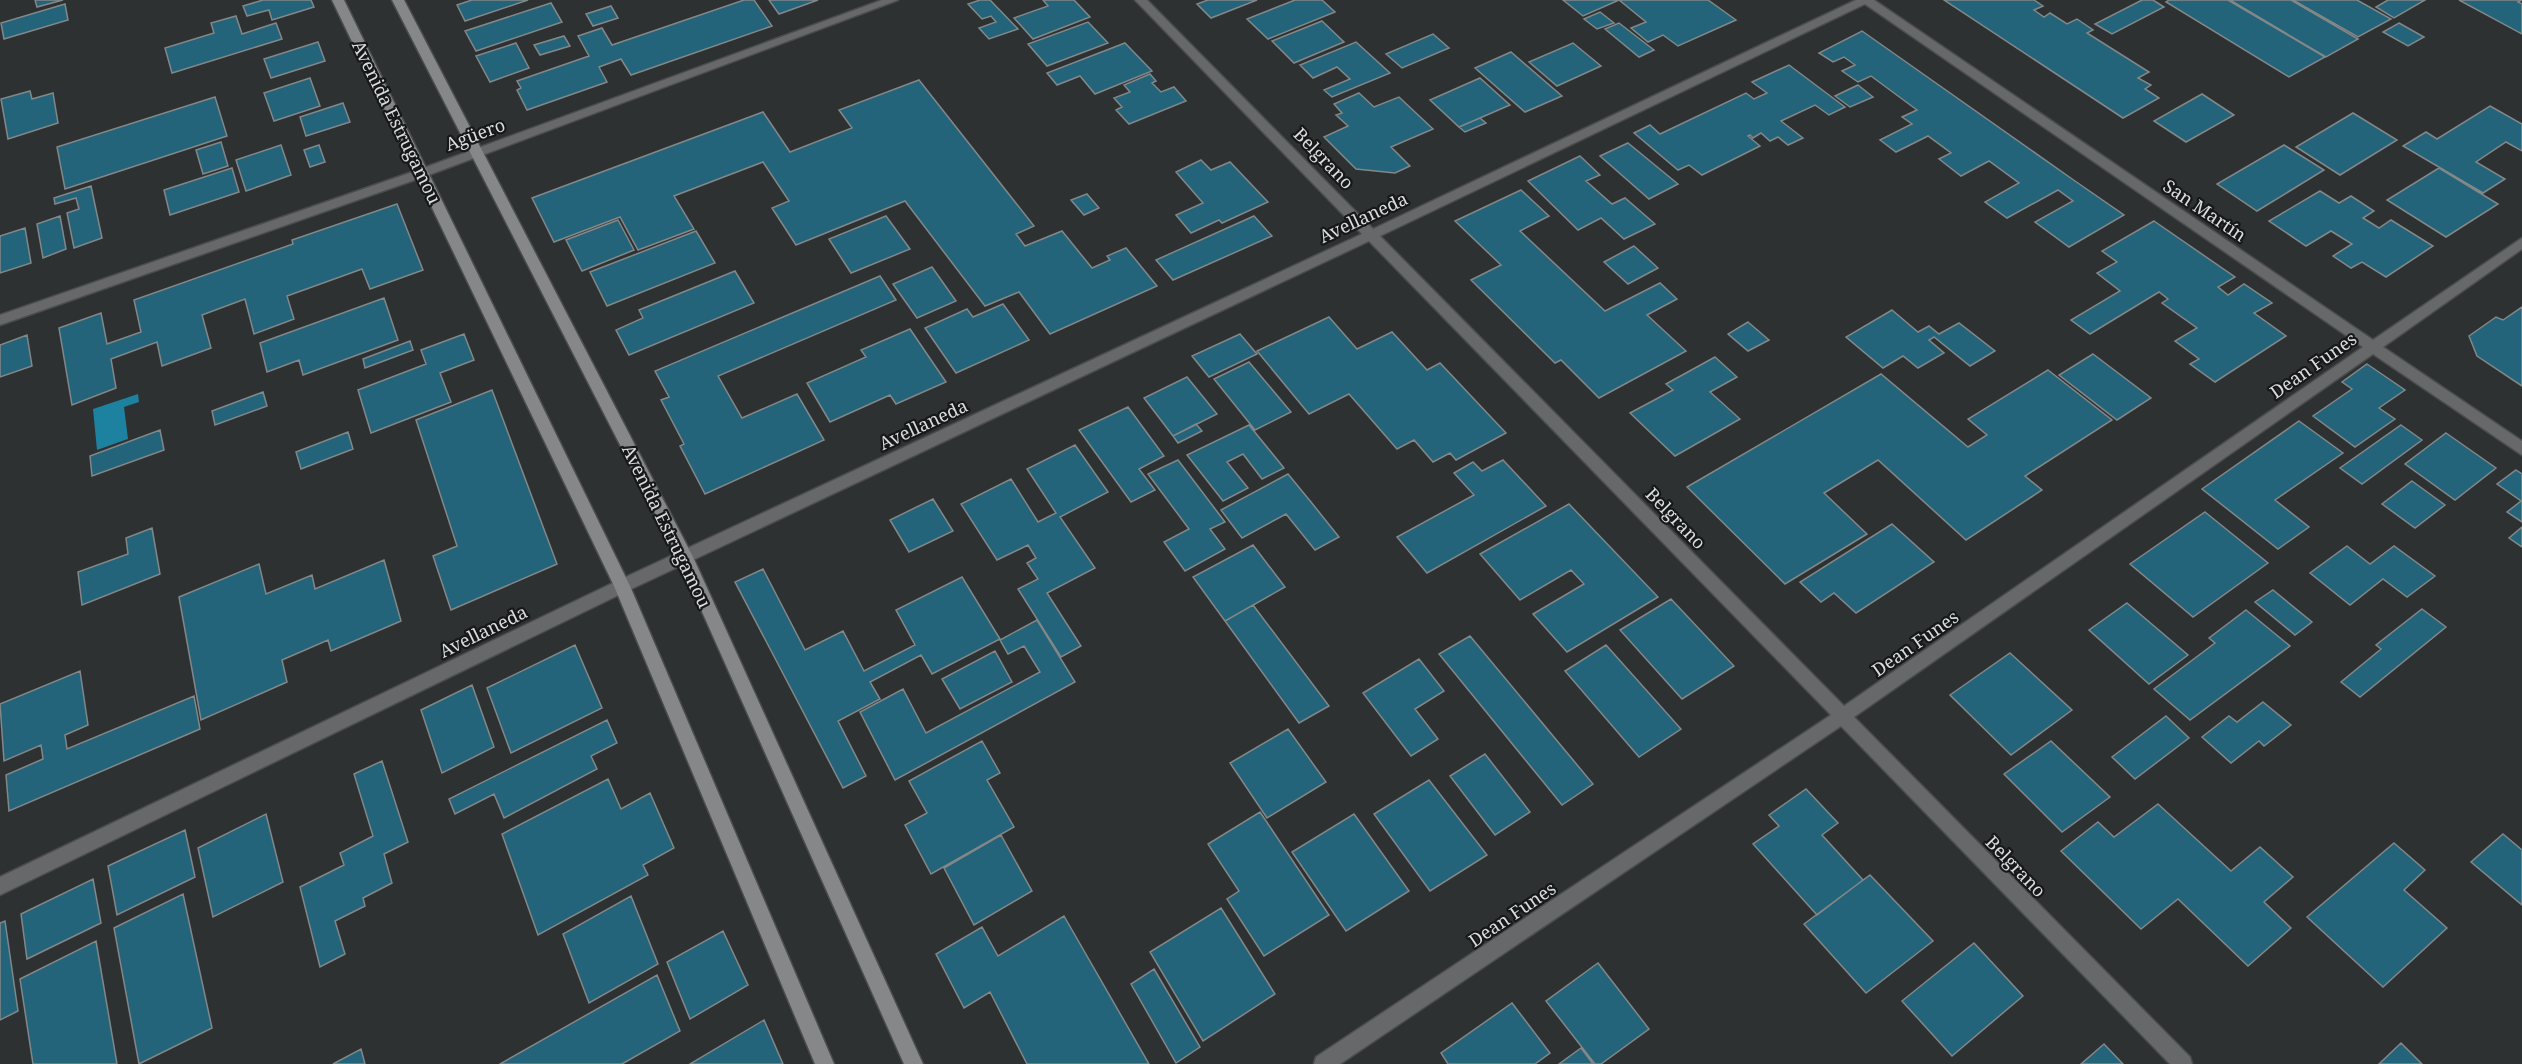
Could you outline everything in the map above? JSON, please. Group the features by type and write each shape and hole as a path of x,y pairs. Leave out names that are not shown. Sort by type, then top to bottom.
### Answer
{"main road":[{"name":"Avenida Estrugamou","path":"338,0 622,586 825,1064"},
{"name":"Avenida Estrugamou","path":"398,0 685,557 914,1064"}],"street":[{"name":"Agüero","path":"0,320 422,173 892,0"},
{"name":"Belgrano","path":"1142,0 2183,1064"},
{"name":"Avellaneda","path":"0,886 622,586 1866,0"},
{"name":"San Martín","path":"1866,0 2522,449"},
{"name":"Dean Funes","path":"1323,1064 1843,716 2522,243"}],"water":[{"path":"138,394 139,402 124,407 128,439 97,450 93,409"}],"building":[{"path":"35,0 63,0 37,7"},
{"path":"263,0 311,0 314,7 272,20 269,10 247,16 243,6"},
{"path":"472,0 528,0 465,21 457,5"},
{"path":"744,0 754,0 772,26 631,75 621,59 599,67 607,82 527,110 517,90 521,88 517,81 589,56 578,36 602,28 612,45"},
{"path":"769,0 818,0 779,14"},
{"path":"990,0 1018,29 989,39 979,28 996,22 991,16 982,19 968,4"},
{"path":"1043,0 1074,0 1090,17 1033,39 1014,18 1048,6"},
{"path":"1208,0 1257,0 1211,18 1197,4"},
{"path":"1295,0 1322,0 1335,12 1268,39 1247,19"},
{"path":"1563,0 1619,0 1583,16"},
{"path":"1619,0 1708,0 1736,20 1678,46 1663,35 1648,42 1631,28 1646,22"},
{"path":"1944,0 2034,0 2043,6 2034,10 2044,17 2050,13 2067,24 2077,19 2093,30 2087,33 2149,72 2138,78 2151,85 2145,89 2159,98 2123,118"},
{"path":"2142,0 2153,0 2164,7 2112,34 2095,24"},
{"path":"2169,0 2228,0 2325,57 2289,77 2166,2"},
{"path":"2230,0 2291,0 2358,39 2326,57"},
{"path":"2293,0 2357,0 2391,19 2358,37"},
{"path":"2388,0 2425,0 2394,18 2376,7"},
{"path":"2459,0 2522,0 2518,2 2522,4 2522,34"},
{"path":"551,3 562,22 476,51 465,31"},
{"path":"65,4 68,20 4,39 1,23"},
{"path":"611,6 618,18 593,26 586,14"},
{"path":"1600,12 1614,23 1597,29 1584,19"},
{"path":"236,16 242,34 276,23 282,39 172,73 165,48 214,33 211,23"},
{"path":"1322,21 1344,42 1294,63 1272,41"},
{"path":"1088,22 1108,43 1047,66 1028,44"},
{"path":"1619,23 1654,50 1639,57 1605,29"},
{"path":"2399,23 2424,37 2408,46 2383,32"},
{"path":"1862,31 2124,215 2069,247 2035,222 2073,201 2058,190 2007,218 1985,202 2019,183 1989,161 1961,176 1939,159 1951,153 1928,136 1896,152 1880,140 1912,124 1902,117 1917,110 1871,76 1858,82 1842,71 1855,65 1844,57 1833,62 1819,53"},
{"path":"1433,34 1449,48 1402,68 1386,54"},
{"path":"564,36 570,46 540,55 534,45"},
{"path":"318,42 325,61 271,78 264,59"},
{"path":"1356,42 1390,73 1332,97 1324,90 1350,79 1337,67 1313,78 1300,65"},
{"path":"516,43 529,68 490,82 476,56"},
{"path":"1125,43 1152,71 1095,94 1080,76 1057,85 1047,73"},
{"path":"1573,43 1601,66 1557,86 1529,62"},
{"path":"1511,52 1562,96 1525,112 1475,68"},
{"path":"1789,65 1845,107 1829,115 1815,105 1781,121 1803,138 1788,145 1778,137 1770,141 1761,133 1753,138 1750,135 1748,136 1760,146 1702,175 1689,165 1678,170 1634,133 1650,125 1660,134 1746,93 1754,99 1767,93 1752,82"},
{"path":"1150,74 1156,81 1152,83 1161,92 1174,87 1186,101 1129,124 1116,110 1122,107 1114,98 1130,92 1124,85"},
{"path":"310,78 320,106 274,121 264,93"},
{"path":"1480,78 1510,105 1459,127 1430,100"},
{"path":"919,80 1034,226 1016,234 1025,246 1062,231 1092,268 1110,260 1107,256 1126,248 1157,286 1050,334 1019,292 985,306 905,201 796,245 772,208 789,201 763,162 674,196 694,229 638,250 620,217 554,242 532,198 763,112 790,152 852,128 839,110"},
{"path":"1858,85 1873,97 1850,107 1835,96"},
{"path":"30,91 32,99 53,93 58,123 8,139 1,99"},
{"path":"1359,93 1374,107 1399,97 1433,129 1391,147 1410,166 1395,173 1356,169 1324,137 1348,126 1336,115 1342,113 1334,104"},
{"path":"2202,94 2234,115 2186,142 2154,121"},
{"path":"215,97 227,136 65,189 57,147"},
{"path":"343,103 350,122 306,136 300,117"},
{"path":"2490,106 2522,124 2522,151 2506,142 2476,162 2505,179 2483,193 2403,146 2426,132 2437,139"},
{"path":"2353,113 2397,140 2340,175 2296,147"},
{"path":"1480,118 1486,123 1465,132 1459,127"},
{"path":"221,142 228,166 203,174 196,150"},
{"path":"1628,143 1678,184 1649,199 1600,156"},
{"path":"281,145 291,175 246,191 236,160"},
{"path":"319,145 325,162 310,167 304,150"},
{"path":"2284,145 2324,170 2257,211 2217,184"},
{"path":"1580,156 1600,175 1586,181 1612,204 1625,198 1655,224 1624,239 1601,218 1578,230 1528,181"},
{"path":"1201,160 1211,170 1230,162 1268,202 1222,223 1219,220 1191,233 1176,215 1203,203 1176,172"},
{"path":"232,168 239,192 170,215 164,190"},
{"path":"2439,168 2498,204 2446,237 2387,200"},
{"path":"91,186 102,238 74,248 67,213 79,209 76,198 55,204 54,198"},
{"path":"1521,190 1549,216 1520,231 1605,311 1660,283 1677,299 1647,315 1686,351 1599,398 1561,360 1555,363 1471,280 1501,265 1455,221"},
{"path":"2320,191 2339,203 2351,196 2374,211 2363,218 2379,228 2391,220 2433,246 2386,277 2362,262 2351,268 2333,256 2352,244 2331,231 2306,246 2269,221"},
{"path":"1087,194 1099,208 1084,215 1071,200"},
{"path":"397,204 423,270 370,289 362,269 287,296 294,319 254,334 245,299 202,315 211,348 162,366 157,342 111,359 116,388 72,405 59,328 101,313 107,344 141,332 134,300 293,244 292,240"},
{"path":"60,216 66,249 43,258 37,224"},
{"path":"886,216 910,249 851,273 829,239"},
{"path":"1254,216 1272,236 1173,280 1156,260"},
{"path":"618,220 634,250 582,271 566,240"},
{"path":"2154,221 2235,277 2218,287 2228,295 2244,284 2272,303 2254,313 2286,336 2215,382 2190,364 2199,359 2175,341 2197,328 2162,303 2168,299 2159,292 2090,334 2071,320 2120,291 2097,273 2117,262 2102,251"},
{"path":"25,228 31,263 0,273 0,236"},
{"path":"696,231 715,263 607,306 590,272"},
{"path":"1634,246 1658,268 1628,284 1604,262"},
{"path":"932,267 956,301 917,318 893,284"},
{"path":"735,271 754,303 629,355 616,330 643,318 639,310"},
{"path":"880,276 896,300 718,376 742,418 797,394 824,440 705,494 680,446 684,444 661,400 669,397 655,371"},
{"path":"384,298 398,340 303,375 299,360 267,372 260,343"},
{"path":"1003,304 1029,340 956,373 925,328 967,309 973,317"},
{"path":"2522,307 2522,386 2477,356 2469,336 2496,317 2503,320"},
{"path":"1892,310 1918,332 1929,326 1939,334 1959,323 1995,351 1970,366 1934,337 1929,340 1944,353 1918,368 1903,356 1883,368 1846,337"},
{"path":"1329,317 1357,349 1392,332 1427,370 1440,363 1506,433 1456,460 1450,453 1433,462 1414,440 1397,449 1349,394 1309,414 1257,351"},
{"path":"1748,322 1769,340 1748,351 1728,334"},
{"path":"910,329 946,382 896,404 890,395 830,422 807,383 866,357 861,350"},
{"path":"464,334 474,360 440,373 451,402 371,433 358,390 426,364 421,350"},
{"path":"1240,334 1257,354 1209,377 1192,356"},
{"path":"27,335 32,366 0,377 0,345"},
{"path":"410,341 413,350 365,368 363,359"},
{"path":"2093,354 2151,398 2117,420 2059,375"},
{"path":"1715,357 1737,377 1710,392 1740,419 1675,456 1630,413 1673,390 1666,384"},
{"path":"1249,362 1291,412 1255,430 1214,379"},
{"path":"2367,364 2405,390 2379,408 2395,419 2355,447 2313,416 2352,389 2342,382"},
{"path":"2048,370 2112,420 2025,476 2042,490 1966,540 1878,460 1824,493 1867,534 1785,584 1687,487 1881,374 1968,447 1987,435 1968,419"},
{"path":"1187,377 1217,414 1173,436 1144,398"},
{"path":"492,390 557,564 451,610 433,556 457,546 416,420"},
{"path":"263,392 267,406 215,425 212,411"},
{"path":"1128,407 1164,456 1139,469 1155,490 1131,502 1079,430"},
{"path":"2299,421 2343,453 2275,500 2309,527 2278,549 2202,489"},
{"path":"1196,424 1202,431 1178,443 1173,436"},
{"path":"1249,425 1284,468 1262,479 1243,454 1227,462 1248,488 1223,501 1187,455"},
{"path":"2401,425 2422,440 2362,484 2340,468"},
{"path":"160,430 164,450 92,476 90,456"},
{"path":"348,432 353,449 301,469 296,452"},
{"path":"2446,433 2496,468 2455,500 2405,464"},
{"path":"1075,445 1108,492 1060,517 1095,568 1047,593 1081,646 1061,657 1018,589 1038,579 1027,563 1036,558 1028,545 997,560 961,504 1011,479 1038,522 1056,513 1027,469"},
{"path":"1178,460 1225,522 1210,529 1225,549 1185,571 1164,542 1189,529 1148,474"},
{"path":"1503,460 1546,506 1427,573 1397,537 1474,495 1454,473 1473,462 1482,471"},
{"path":"2516,470 2522,474 2522,522 2507,512 2521,501 2497,484"},
{"path":"1288,474 1339,537 1315,550 1286,514 1242,538 1221,510"},
{"path":"2412,481 2445,505 2415,528 2382,504"},
{"path":"933,499 953,531 909,552 890,520"},
{"path":"1569,504 1658,597 1567,652 1533,614 1584,584 1571,570 1520,600 1480,554"},
{"path":"2205,512 2268,563 2193,617 2130,564"},
{"path":"1892,524 1934,562 1856,613 1834,593 1821,602 1800,582"},
{"path":"2522,527 2522,547 2509,538"},
{"path":"152,528 160,574 82,605 78,572 128,554 126,538"},
{"path":"1253,545 1285,587 1225,621 1193,577"},
{"path":"2347,546 2370,564 2394,546 2435,576 2407,597 2383,579 2350,605 2310,573"},
{"path":"384,560 401,621 331,651 328,640 282,660 287,682 201,720 179,597 259,564 266,594 312,575 315,589"},
{"path":"763,569 805,650 843,631 864,671 915,645 896,610 962,577 1000,639 932,674 921,655 870,682 880,699 838,721 866,776 843,788 735,582"},
{"path":"2273,590 2312,622 2295,635 2255,602"},
{"path":"1671,599 1734,666 1682,699 1620,630"},
{"path":"2127,603 2188,655 2149,684 2089,630"},
{"path":"1253,605 1329,706 1299,723 1225,621"},
{"path":"2422,609 2446,627 2360,697 2341,682 2381,649 2376,645"},
{"path":"2246,610 2290,646 2190,720 2154,689 2215,643 2209,638"},
{"path":"1037,620 1075,682 895,780 860,712 903,689 926,733 1040,672 1024,646 1008,654 1000,640"},
{"path":"1470,636 1593,784 1562,805 1439,654"},
{"path":"575,645 602,708 511,753 487,688"},
{"path":"1606,645 1681,729 1639,757 1565,671"},
{"path":"995,651 1012,682 960,709 942,679"},
{"path":"2010,653 2072,710 2011,755 1950,695"},
{"path":"1419,659 1444,691 1415,709 1438,739 1411,756 1363,693"},
{"path":"80,671 88,725 65,735 67,749 194,696 200,729 9,811 6,775 43,759 41,745 4,761 0,704"},
{"path":"472,685 494,747 442,773 421,710"},
{"path":"2263,702 2291,725 2264,746 2259,741 2231,763 2202,737 2229,716 2237,722"},
{"path":"2166,716 2189,738 2135,779 2112,757"},
{"path":"607,720 617,743 591,756 597,769 504,818 494,794 455,814 449,799"},
{"path":"1288,729 1326,782 1267,818 1230,763"},
{"path":"982,741 1000,773 987,780 1014,827 931,874 905,825 927,813 909,781"},
{"path":"2051,741 2110,797 2062,832 2004,774"},
{"path":"1485,754 1530,812 1495,835 1450,776"},
{"path":"382,761 408,842 384,854 392,883 363,898 365,906 335,921 345,954 320,967 300,887 344,865 340,853 373,836 354,774"},
{"path":"608,779 621,809 650,793 674,848 643,865 648,875 538,935 502,834"},
{"path":"1429,780 1487,855 1430,891 1374,814"},
{"path":"1806,789 1838,823 1822,835 1863,880 1817,915 1753,844 1779,826 1769,815"},
{"path":"2158,804 2231,871 2260,847 2293,877 2264,902 2291,928 2248,966 2178,899 2141,929 2061,851 2098,822 2114,837"},
{"path":"1260,812 1329,915 1264,956 1227,899 1239,891 1208,844"},
{"path":"266,814 283,882 213,917 198,848"},
{"path":"1354,814 1409,891 1346,931 1292,852"},
{"path":"185,830 195,877 117,915 108,866"},
{"path":"2503,834 2522,850 2522,905 2471,862"},
{"path":"1001,835 1032,891 974,925 944,868"},
{"path":"2394,843 2425,870 2404,890 2447,928 2383,987 2307,917"},
{"path":"1870,875 1933,941 1866,993 1804,924"},
{"path":"93,879 101,923 27,959 21,914"},
{"path":"183,894 212,1028 139,1064 114,928"},
{"path":"631,896 658,964 589,1003 563,934"},
{"path":"1221,908 1275,994 1203,1041 1150,952"},
{"path":"1064,916 1149,1064 1027,1064 990,992 964,1008 936,954 982,927 998,956"},
{"path":"5,921 18,1011 0,1020 0,923"},
{"path":"723,931 748,985 690,1019 667,962"},
{"path":"96,941 117,1064 33,1064 20,979"},
{"path":"1974,943 2023,996 1952,1056 1902,1001"},
{"path":"1598,963 1649,1029 1601,1064 1595,1064 1546,1001"},
{"path":"1154,969 1200,1047 1176,1063 1131,984"},
{"path":"657,975 680,1031 622,1064 500,1064"},
{"path":"1512,1003 1550,1053 1535,1064 1448,1064 1441,1053"},
{"path":"764,1020 783,1064 690,1064"},
{"path":"2401,1043 2422,1064 2379,1064"},
{"path":"2104,1044 2123,1064 2081,1064"},
{"path":"1581,1048 1593,1064 1559,1064"},
{"path":"361,1049 365,1064 333,1064"}]}
